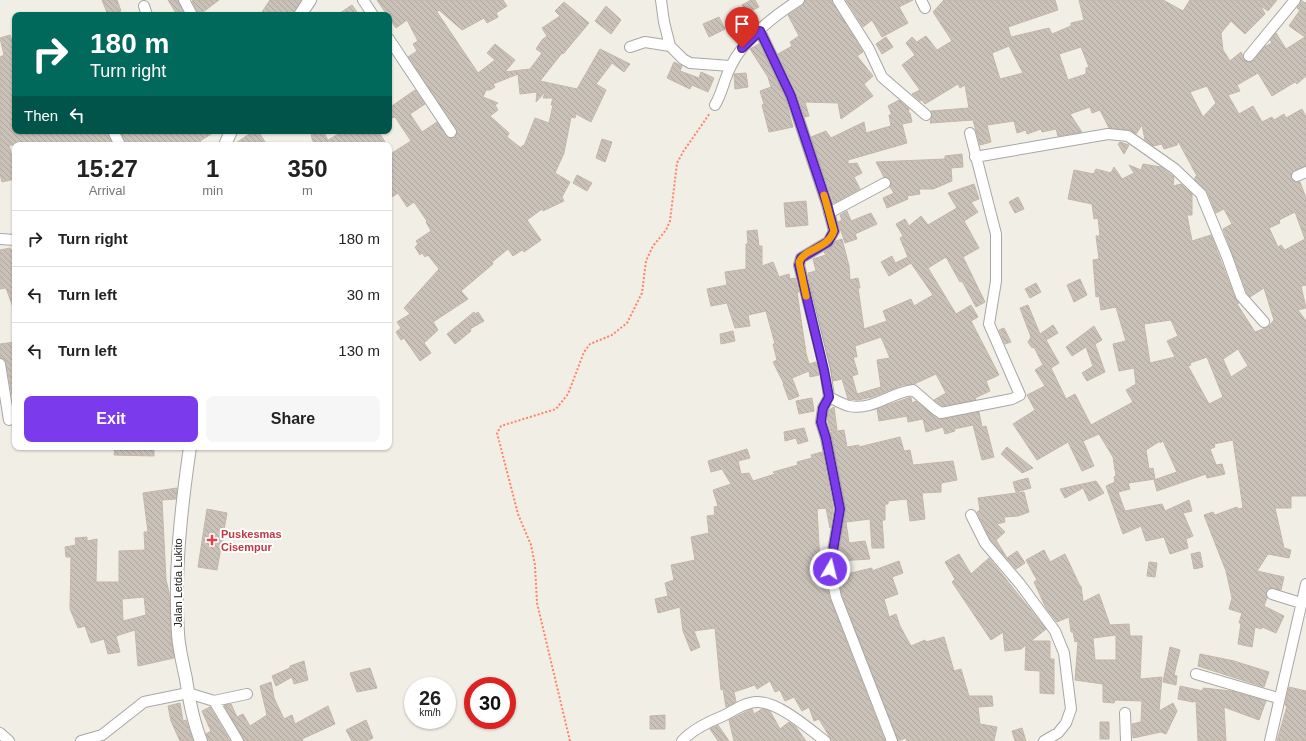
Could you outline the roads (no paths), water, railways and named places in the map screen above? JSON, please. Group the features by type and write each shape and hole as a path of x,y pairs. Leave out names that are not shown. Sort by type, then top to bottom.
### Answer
{"street":[{"path":"184,0 190,12"},
{"path":"302,12 310,0"},
{"path":"364,0 371,12"},
{"path":"661,0 664,22 670,46 683,59 690,63 730,66"},
{"path":"715,106 724,87 730,66 742,48 781,12 799,0"},
{"path":"838,0 869,49 882,77 926,115"},
{"path":"1249,56 1295,0"},
{"path":"760,31 791,96 834,231 832,238 828,242 804,255 801,258 799,265 829,397 823,408 821,422 826,438 840,509 830,569 836,598 892,741"},
{"path":"630,47 645,42 670,46"},
{"path":"392,44 451,132"},
{"path":"829,397 848,405 858,407 872,405 892,395 913,390 941,413 1012,399 1020,395 989,324 996,281 996,234 970,133"},
{"path":"975,156 1108,134 1128,136 1175,169 1201,194 1227,256 1241,296 1264,322"},
{"path":"829,213 885,183"},
{"path":"0,239 12,240"},
{"path":"0,364 8,420"},
{"name":"Jalan Letda Lukito","path":"190,450 179,530 177,609 178,636 188,693 196,728 201,741"},
{"path":"971,515 985,543 1020,584 1055,631 1064,653 1071,709 1066,723 1058,733 1044,741"},
{"path":"1270,741 1278,698 1306,584"},
{"path":"1272,594 1301,603"},
{"path":"1196,674 1278,698"},
{"path":"81,741 102,735 144,702 188,693 214,701 247,694"},
{"path":"214,701 238,741"},
{"path":"682,741 688,734 703,725 746,704 758,702 776,707 805,724 825,741"},
{"path":"1124,713 1126,741"},
{"path":"0,733 9,741"}],"place":[{"name":"Puskesmas Cisempur","path":"212,540"}]}
